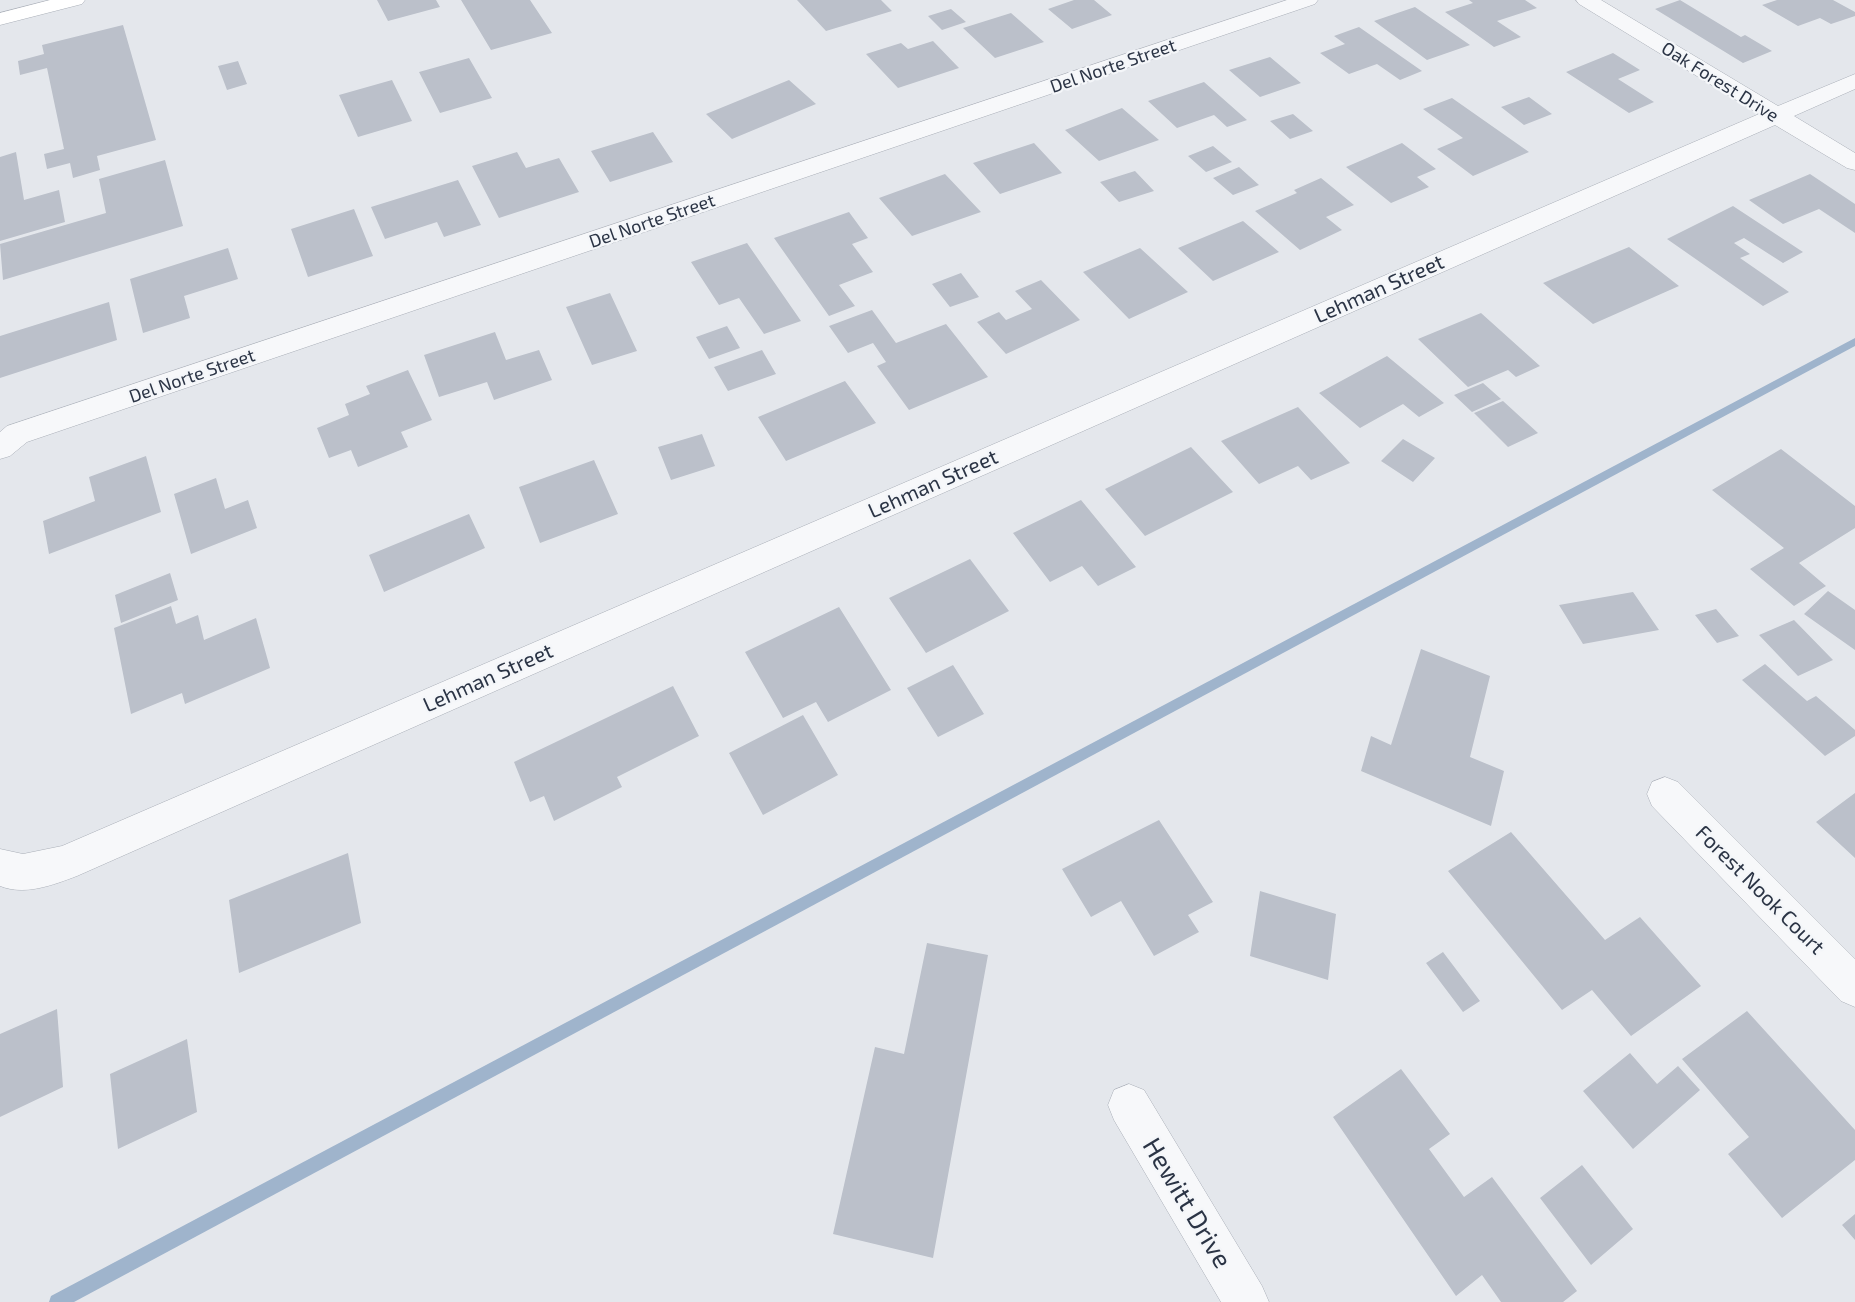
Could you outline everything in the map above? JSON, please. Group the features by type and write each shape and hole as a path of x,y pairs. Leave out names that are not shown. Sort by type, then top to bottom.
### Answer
{"main road":[{"path":"0,19 75,0"}],"street":[{"name":"Del Norte Street","path":"0,448 17,434 1308,0"},
{"name":"Oak Forest Drive","path":"1586,0 1855,163"},
{"name":"Lehman Street","path":"4,870 44,868 64,863 1855,81"},
{"name":"Forest Nook Court","path":"1665,794 1855,987"},
{"name":"Hewitt Drive","path":"1129,1105 1246,1302"}],"building":[{"path":"377,0 436,0 440,7 388,21"},
{"path":"461,0 530,0 552,33 491,50"},
{"path":"797,0 881,0 892,11 826,31"},
{"path":"1074,0 1094,0 1112,15 1072,29 1048,9"},
{"path":"1469,0 1525,0 1537,8 1497,21 1521,37 1494,47 1445,12 1473,3"},
{"path":"1680,0 1741,37 1745,35 1772,51 1743,63 1655,9"},
{"path":"1777,0 1833,0 1855,12 1855,16 1831,24 1820,18 1798,26 1762,5"},
{"path":"1415,7 1470,45 1427,60 1374,21"},
{"path":"951,9 966,22 942,30 928,16"},
{"path":"1011,13 1044,42 995,58 963,28"},
{"path":"123,25 156,140 97,156 100,170 73,178 70,163 47,169 44,154 64,149 47,68 20,75 18,61 44,54 42,45"},
{"path":"1359,27 1422,71 1400,80 1377,64 1349,74 1320,53 1345,44 1334,36"},
{"path":"933,41 959,68 898,88 866,54 901,43 908,49"},
{"path":"1613,53 1640,70 1618,79 1654,102 1629,113 1566,72"},
{"path":"1270,57 1301,83 1260,97 1229,70"},
{"path":"469,58 492,98 440,113 419,72"},
{"path":"238,61 247,84 227,90 218,66"},
{"path":"392,80 412,121 358,137 339,95"},
{"path":"789,80 816,104 732,139 706,114"},
{"path":"1204,82 1247,120 1227,127 1214,115 1177,128 1148,101"},
{"path":"1529,97 1552,114 1524,125 1501,107"},
{"path":"1452,98 1529,152 1473,176 1437,149 1463,138 1423,109"},
{"path":"1122,108 1159,140 1099,161 1065,130"},
{"path":"1293,114 1313,131 1290,139 1270,121"},
{"path":"653,132 673,162 610,182 591,151"},
{"path":"1034,143 1062,173 1000,194 973,163"},
{"path":"1402,143 1436,169 1417,177 1429,187 1391,203 1346,167"},
{"path":"1213,146 1232,162 1206,172 1188,156"},
{"path":"16,152 24,200 59,190 65,222 0,241 0,157"},
{"path":"517,152 526,168 559,158 579,192 499,218 472,166"},
{"path":"165,160 183,226 3,280 0,244 106,213 99,179"},
{"path":"1239,167 1259,185 1233,195 1213,178"},
{"path":"1135,171 1154,191 1119,202 1100,182"},
{"path":"945,174 981,212 912,236 879,198"},
{"path":"1810,174 1855,204 1855,233 1819,209 1783,224 1749,200"},
{"path":"1321,178 1354,205 1326,217 1342,230 1300,250 1255,211 1297,193 1294,190"},
{"path":"458,180 481,225 444,237 437,222 385,239 371,207"},
{"path":"1733,206 1803,252 1783,263 1744,238 1734,243 1750,254 1740,258 1789,292 1763,306 1667,239"},
{"path":"354,209 373,256 308,277 291,229"},
{"path":"849,212 868,238 852,244 873,272 839,285 855,306 829,316 774,238"},
{"path":"1243,221 1279,252 1213,281 1178,248"},
{"path":"747,243 801,321 764,334 739,298 719,305 691,262"},
{"path":"1629,247 1679,286 1593,324 1543,283"},
{"path":"228,248 238,279 184,296 190,318 143,333 130,279"},
{"path":"1140,248 1188,292 1129,319 1083,272"},
{"path":"961,273 979,297 950,307 932,284"},
{"path":"1041,280 1080,320 1006,354 977,322 999,312 1006,320 1032,309 1015,291"},
{"path":"610,293 637,351 592,365 566,307"},
{"path":"109,302 117,340 0,378 0,336"},
{"path":"872,310 896,343 946,324 988,377 909,410 877,366 886,362 873,343 848,353 829,326"},
{"path":"1481,313 1540,366 1516,377 1508,370 1468,387 1418,339"},
{"path":"727,326 740,348 709,359 696,337"},
{"path":"495,332 506,360 539,350 552,380 494,400 487,382 439,397 424,355"},
{"path":"762,350 776,374 728,391 714,367"},
{"path":"1387,356 1444,403 1419,417 1403,404 1360,428 1319,393"},
{"path":"408,370 432,420 401,432 408,447 358,467 351,450 329,458 317,428 349,415 345,404 370,394 366,386"},
{"path":"845,381 876,423 786,461 758,417"},
{"path":"1483,383 1501,399 1472,412 1454,395"},
{"path":"1503,401 1538,433 1508,447 1474,413"},
{"path":"1298,407 1350,463 1311,480 1298,466 1259,484 1221,441"},
{"path":"702,434 715,466 671,480 658,447"},
{"path":"1403,439 1435,458 1413,482 1381,461"},
{"path":"1191,447 1233,492 1145,536 1105,489"},
{"path":"1781,449 1855,506 1855,528 1799,563 1826,586 1794,606 1750,569 1784,548 1712,490"},
{"path":"146,456 161,512 49,554 43,521 95,501 89,477"},
{"path":"594,460 618,514 540,543 519,487"},
{"path":"216,478 225,509 248,500 257,528 191,554 174,494"},
{"path":"1081,500 1136,567 1098,586 1082,566 1050,582 1013,533"},
{"path":"469,514 485,548 384,592 369,555"},
{"path":"970,559 1009,611 926,653 889,598"},
{"path":"170,573 178,600 121,623 115,595"},
{"path":"1828,591 1855,610 1855,650 1804,614"},
{"path":"1633,592 1659,630 1583,644 1559,605"},
{"path":"171,606 176,624 198,615 204,640 256,618 270,668 185,704 182,693 131,714 114,628"},
{"path":"839,607 891,690 828,722 816,702 783,718 745,652"},
{"path":"1716,609 1739,636 1717,643 1695,615"},
{"path":"1794,620 1833,660 1798,676 1759,635"},
{"path":"1421,649 1490,676 1470,757 1504,771 1491,826 1361,771 1371,736 1391,745"},
{"path":"1765,664 1807,701 1816,696 1855,730 1855,736 1825,756 1742,680"},
{"path":"953,665 984,714 938,737 907,688"},
{"path":"673,686 699,736 617,777 622,787 554,821 544,796 530,802 514,762"},
{"path":"803,715 838,775 763,815 729,753"},
{"path":"1855,793 1855,858 1816,822"},
{"path":"1159,820 1213,902 1188,915 1199,932 1154,956 1121,901 1091,917 1062,869"},
{"path":"1511,832 1605,940 1640,917 1701,986 1631,1036 1592,990 1562,1010 1448,871"},
{"path":"348,853 361,923 239,973 229,900"},
{"path":"1260,891 1336,914 1328,980 1250,956"},
{"path":"927,943 988,955 933,1258 833,1234 875,1047 904,1054"},
{"path":"1443,952 1480,1001 1463,1012 1426,963"},
{"path":"57,1009 63,1087 0,1117 0,1034"},
{"path":"1747,1011 1855,1130 1855,1160 1782,1218 1728,1154 1749,1137 1682,1059"},
{"path":"187,1039 197,1112 118,1149 110,1074"},
{"path":"1630,1053 1657,1084 1678,1066 1700,1090 1633,1149 1583,1091"},
{"path":"1401,1069 1450,1134 1429,1149 1464,1197 1492,1177 1577,1291 1563,1302 1501,1302 1482,1275 1456,1296 1333,1117"},
{"path":"1582,1165 1633,1229 1591,1265 1540,1198"},
{"path":"1855,1214 1855,1240 1842,1225"}],"waterway":[{"path":"57,1302 1855,342"}]}
